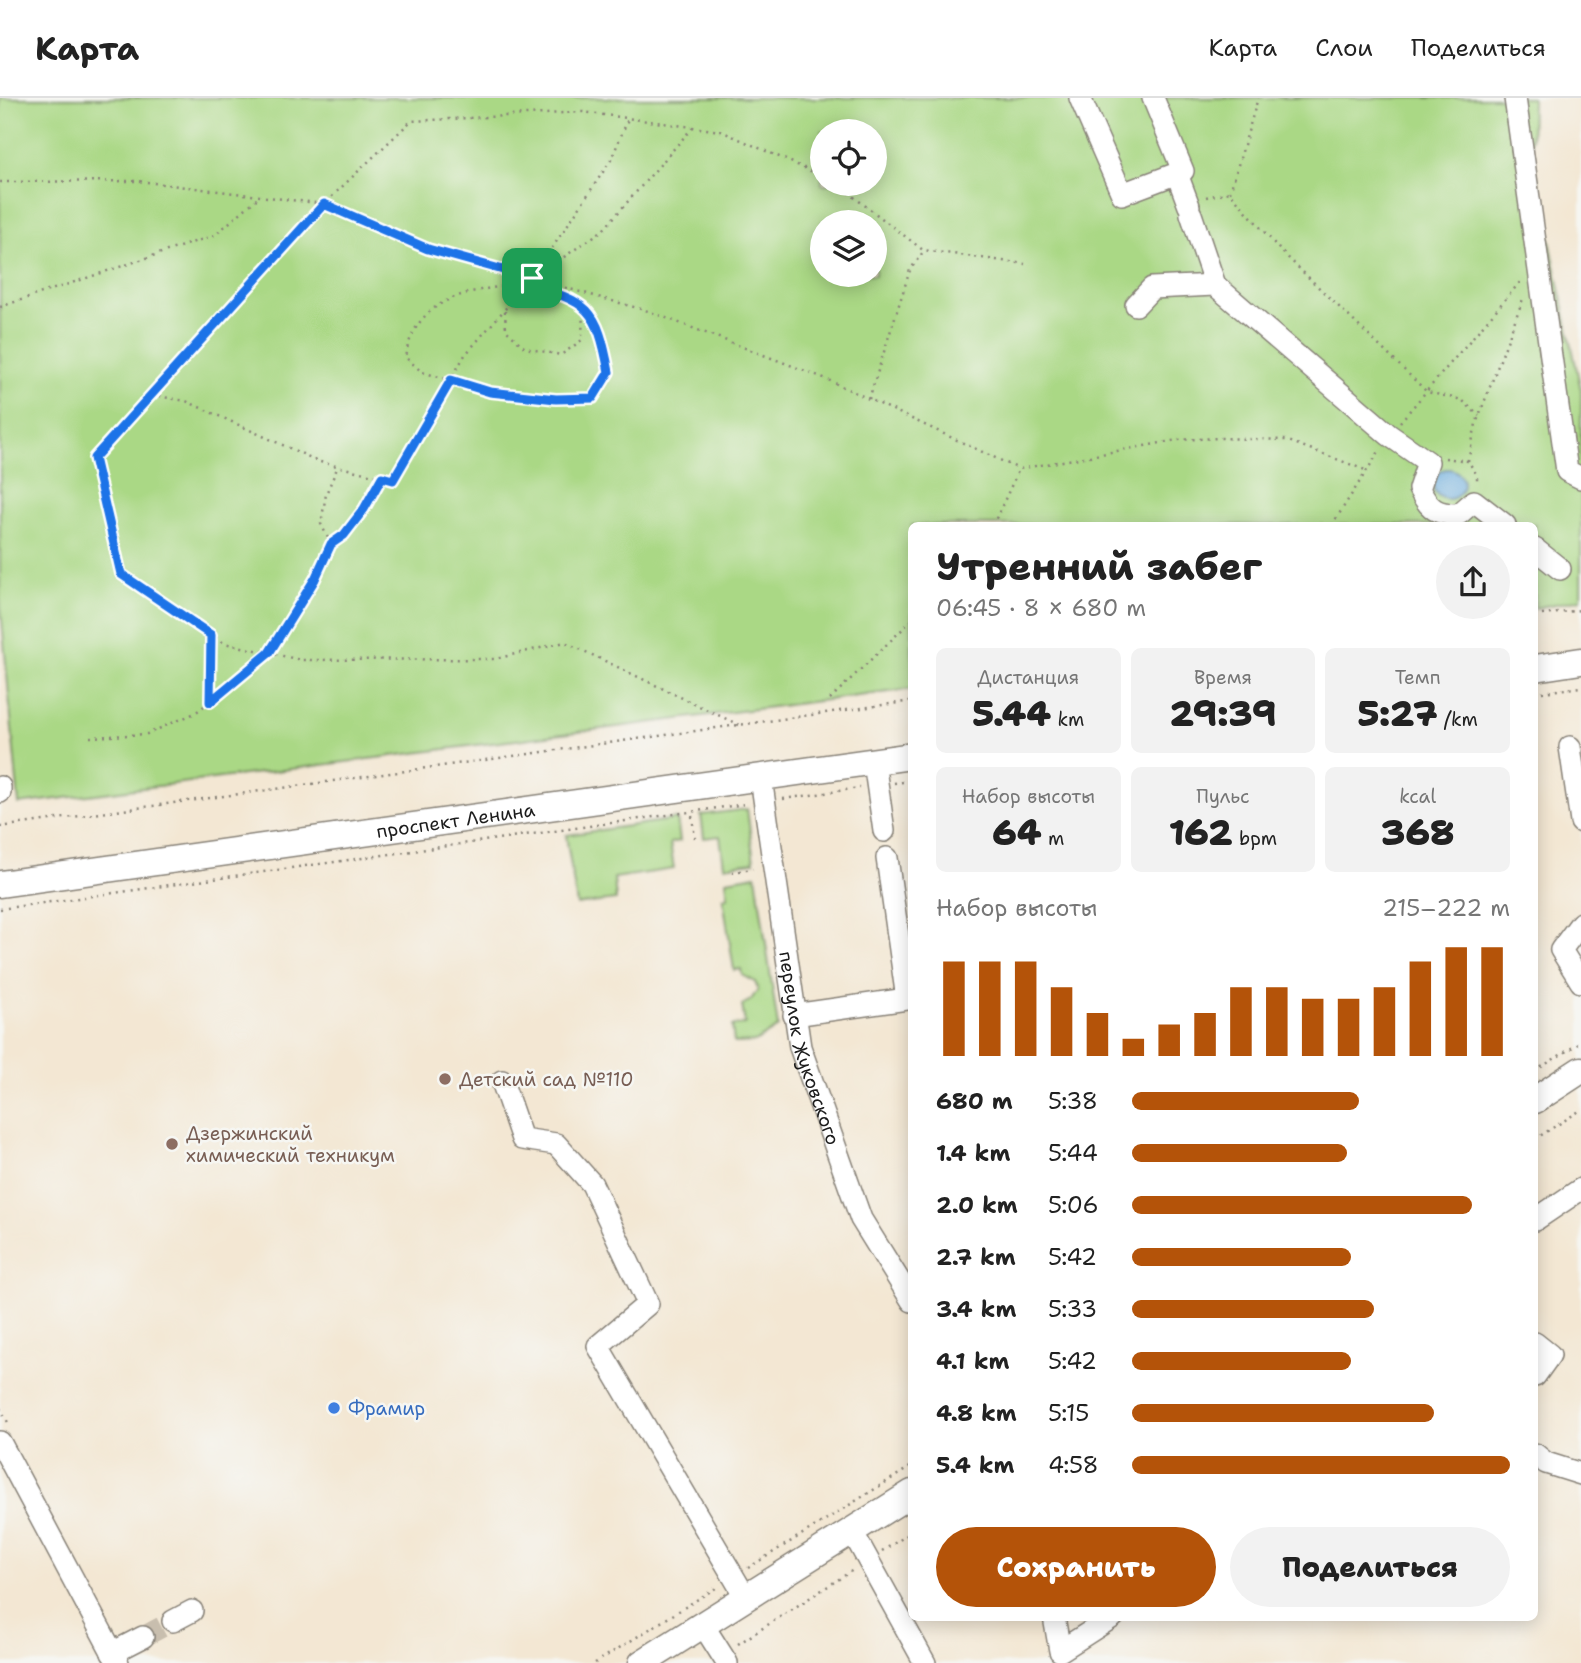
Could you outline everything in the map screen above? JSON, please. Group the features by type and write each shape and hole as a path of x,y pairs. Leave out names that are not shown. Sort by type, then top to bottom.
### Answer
{"main road":[{"path":"1538,668 1581,661"},
{"name":"проспект Ленина","path":"0,884 762,790 876,774 908,758"},
{"path":"1538,1098 1581,1070"},
{"path":"642,1663 703,1625 740,1587 852,1531 908,1496"}],"street":[{"path":"1080,98 1122,194 1183,171 1153,98"},
{"path":"1515,98 1567,471 1581,478"},
{"path":"1177,174 1215,285 1389,435 1428,462 1419,489 1427,505 1440,514 1459,514 1474,501 1500,522"},
{"path":"1136,305 1152,288 1215,285"},
{"path":"1538,551 1560,569"},
{"path":"1570,747 1581,822"},
{"path":"876,774 884,831"},
{"name":"переулок Жуковского","path":"762,790 794,1015 810,1081 861,1219 908,1295"},
{"path":"794,1015 907,999 887,858"},
{"path":"1581,923 1561,950 1581,982"},
{"path":"502,1081 522,1139 556,1144 592,1184 648,1304 598,1346 740,1587"},
{"path":"1538,1218 1581,1189"},
{"path":"1538,1345 1550,1355 1538,1372"},
{"path":"0,1442 115,1658 143,1637"},
{"path":"1538,1456 1556,1467 1581,1474"},
{"path":"852,1531 925,1663"},
{"path":"1055,1621 1060,1651 1107,1621"},
{"path":"703,1625 724,1658"}],"path":[{"path":"1230,192 1258,98"},
{"path":"738,725 565,642 495,659 301,660 224,643 121,574 94,458 324,204 411,121 583,112 721,131 810,171"},
{"path":"152,395 186,401 320,462 393,480 465,355 532,278 611,160 629,118"},
{"path":"532,278 603,230 693,127"},
{"path":"0,182 138,181 324,204 428,249 648,311 824,378 1019,469 1177,440 1219,438 1286,440 1368,471"},
{"path":"1189,207 1230,192"},
{"path":"1230,192 1279,249 1427,392 1462,400 1479,416"},
{"path":"0,307 215,235 260,196"},
{"path":"853,196 923,250 1025,264"},
{"path":"869,399 910,270 923,250"},
{"path":"1334,522 1389,435 1538,259"},
{"path":"526,285 583,304 601,329 609,372 593,398 556,399 490,392 422,372 405,357 410,335 424,313 461,295 495,287 526,285"},
{"path":"1474,501 1477,475 1468,461 1479,416 1524,299"},
{"path":"505,310 506,330 525,348 561,355 582,340 583,304"},
{"path":"1428,462 1447,458 1468,461"},
{"path":"331,544 321,524 326,494 338,466"},
{"path":"994,522 1019,469"},
{"path":"90,737 146,734 195,713 269,653 315,579 331,544 357,517 382,477"},
{"path":"1538,616 1581,610"},
{"path":"830,699 908,624"},
{"path":"210,702 211,635"},
{"path":"1538,694 1581,687"},
{"path":"0,827 908,702"},
{"path":"0,909 762,790 876,774 908,780"},
{"path":"692,817 695,838"},
{"path":"733,872 753,869"},
{"path":"1538,1069 1581,1042"},
{"path":"1538,1137 1581,1110"},
{"path":"595,1663 740,1587 908,1469"},
{"path":"724,1658 908,1535"}],"green space":[{"path":"0,98 1532,98 1531,150 1581,390 1581,599 1538,607 1538,522 908,522 908,690 19,804 0,599"},
{"path":"747,809 754,862 724,866 720,836 704,838 701,815"},
{"path":"677,819 680,841 670,843 674,869 614,878 616,900 577,905 566,835"},
{"path":"756,875 778,1027 755,1042 734,1043 732,1026 745,1024 742,1005 751,1000 758,989 755,982 742,975 741,969 734,970 723,898 728,897 726,880"}],"water":[{"path":"1448,469 1459,473 1463,484 1459,495 1448,499 1437,495 1433,484 1437,473"}],"tunnel":[{"path":"143,1637 173,1621"}],"place":[{"name":"Детский сад №110","path":"445,1079"},
{"name":"Дзержинский химический техникум","path":"172,1144"},
{"name":"Фрамир","path":"334,1408"}],"route":[{"path":"324,204 428,249 532,278 526,285 557,293 583,304 601,329 609,372 593,398 556,399 490,392 451,380 393,480 382,477 364,509 344,535 331,544 315,579 269,653 210,702 213,661 211,635 121,574 94,458 324,204"}]}
